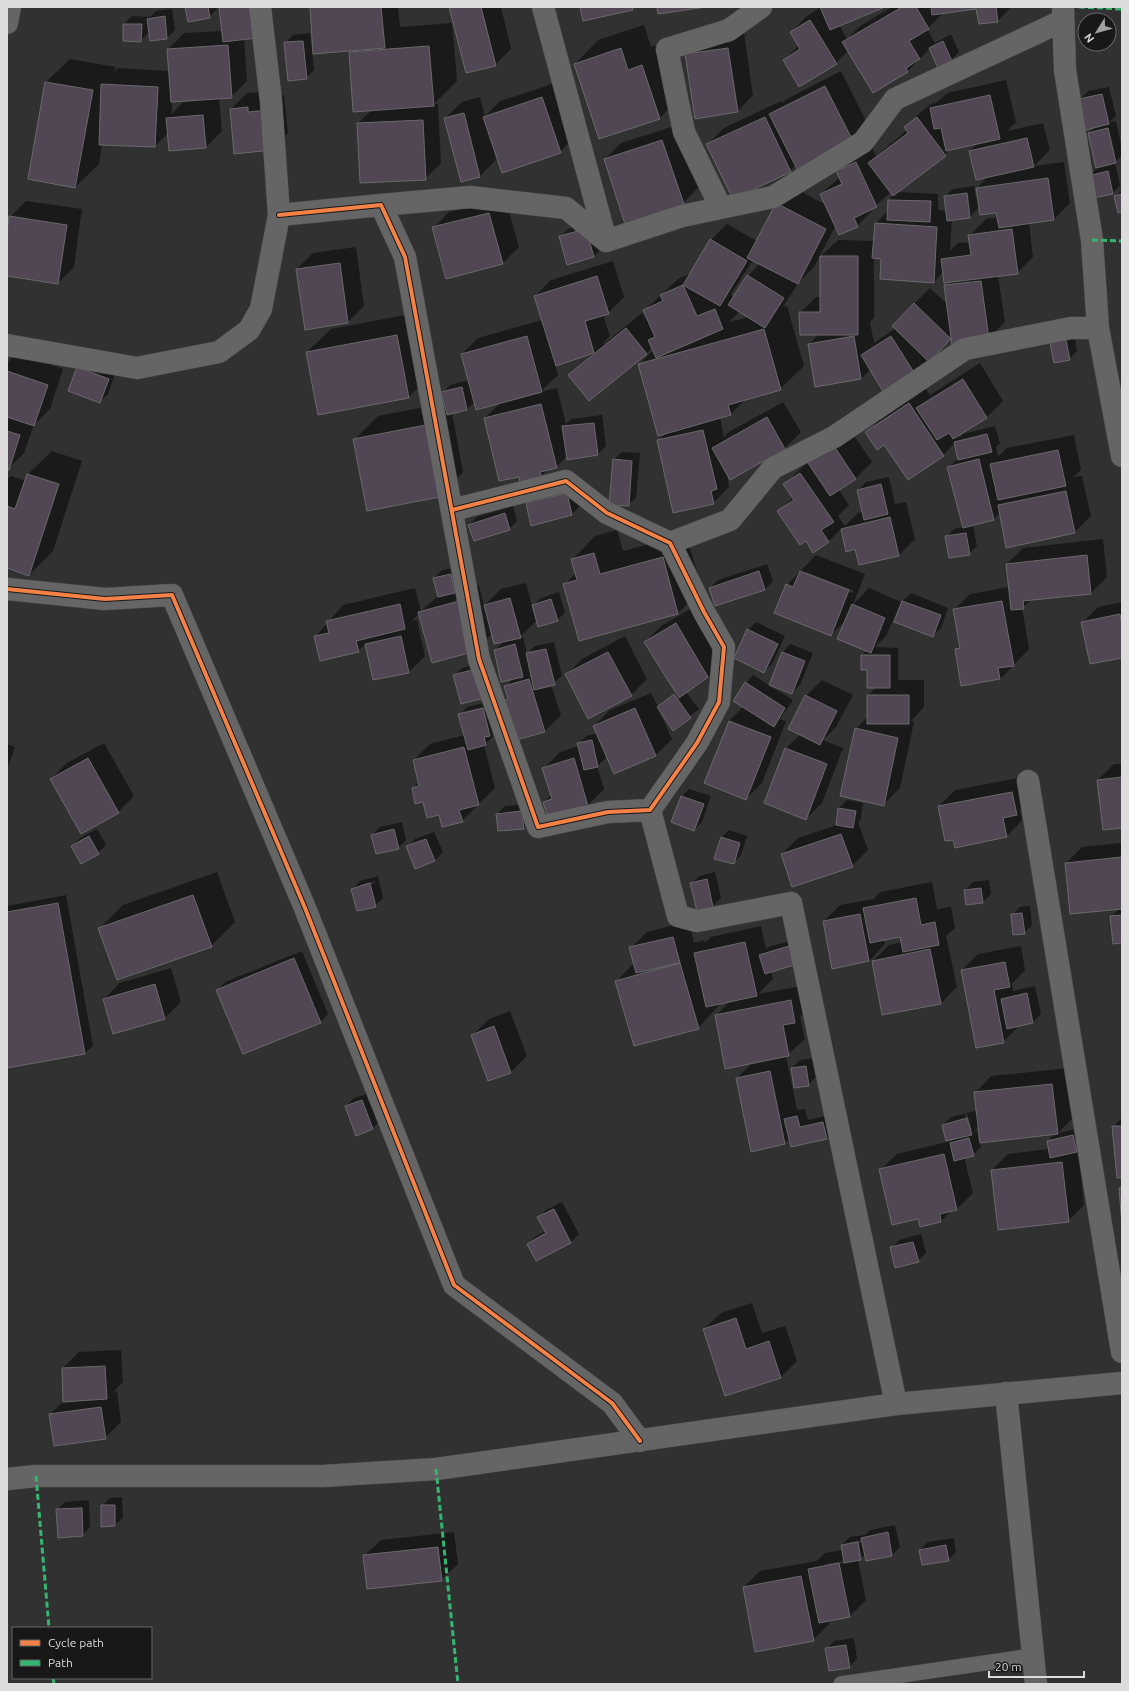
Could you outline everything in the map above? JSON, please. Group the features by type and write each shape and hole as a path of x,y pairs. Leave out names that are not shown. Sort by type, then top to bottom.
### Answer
{"street":[{"path":"7,23 10,7"},
{"path":"7,345 137,368 219,352 249,330 261,309 279,215 271,101 260,7"},
{"path":"543,7 606,241"},
{"path":"721,208 684,132 667,49 729,30 761,7"},
{"path":"606,241 676,218 773,197 863,142 895,99 1062,14 1065,70 1092,240 1098,328 1122,456"},
{"path":"279,215 470,197 566,208 606,241"},
{"path":"381,205 405,257 479,659 538,827 608,812 650,810"},
{"path":"670,543 730,520 773,468 834,437 965,349 1071,328 1098,328"},
{"path":"452,510 566,482 607,513 670,543 704,612 724,647 719,702 698,744 650,810"},
{"path":"7,589 105,599 172,595 308,915 454,1285 612,1403 640,1441"},
{"path":"1028,781 1122,1352"},
{"path":"650,810 678,916 697,921 791,903 896,1404"},
{"path":"7,1479 36,1476 323,1476 436,1470 896,1404 1122,1383"},
{"path":"1006,1393 1036,1684"}],"lane":[{"path":"841,1684 1032,1656"}],"building":[{"path":"185,7 208,7 210,18 188,22"},
{"path":"219,7 253,7 257,38 223,42"},
{"path":"310,7 381,7 385,48 313,54"},
{"path":"449,7 481,7 496,66 466,73"},
{"path":"580,7 632,7 633,10 583,21"},
{"path":"657,7 706,7 658,14"},
{"path":"820,7 885,7 830,30"},
{"path":"902,7 916,7 929,29 909,41 920,59 906,68 908,72 873,93 842,42"},
{"path":"931,7 996,7 998,22 979,24 976,9 932,15"},
{"path":"165,16 167,39 150,41 147,19"},
{"path":"810,20 837,64 799,87 783,60 800,49 790,32"},
{"path":"123,24 142,24 141,42 123,41"},
{"path":"303,41 307,79 288,81 284,42"},
{"path":"943,41 952,61 938,68 929,48"},
{"path":"228,45 232,98 171,102 167,49"},
{"path":"429,46 434,106 353,112 349,52"},
{"path":"621,48 628,70 642,65 660,119 599,139 574,64"},
{"path":"728,48 738,112 695,119 685,54"},
{"path":"45,82 93,90 75,188 28,179"},
{"path":"101,84 158,87 155,147 99,145"},
{"path":"825,86 853,141 797,169 769,114"},
{"path":"1102,94 1109,124 1086,130 1079,99"},
{"path":"990,95 1000,139 946,151 941,128 934,129 930,108"},
{"path":"542,97 561,153 502,173 483,117"},
{"path":"248,107 248,112 268,110 272,150 234,154 230,109"},
{"path":"464,113 480,177 461,182 444,118"},
{"path":"203,115 206,148 169,151 166,118"},
{"path":"765,117 791,172 733,199 706,144"},
{"path":"917,117 946,156 893,196 868,163 908,133 904,127"},
{"path":"423,120 426,180 360,183 357,123"},
{"path":"1108,128 1116,163 1096,168 1088,133"},
{"path":"1027,138 1034,167 976,180 969,151"},
{"path":"662,140 684,204 625,224 604,159"},
{"path":"856,162 877,207 854,218 858,227 839,235 820,194 842,184 836,171"},
{"path":"1108,171 1113,194 1093,198 1088,176"},
{"path":"1048,178 1054,220 999,228 996,213 980,215 976,188"},
{"path":"967,193 970,218 947,221 944,196"},
{"path":"1122,194 1122,212 1118,213 1114,196"},
{"path":"888,200 931,201 930,222 887,220"},
{"path":"776,203 826,229 798,284 747,258"},
{"path":"489,213 503,264 446,279 432,227"},
{"path":"9,216 67,225 58,284 7,276 7,232"},
{"path":"875,223 937,227 934,283 880,279 881,259 872,258"},
{"path":"586,229 594,257 567,265 559,236"},
{"path":"1012,229 1018,274 944,283 941,259 971,255 968,235"},
{"path":"710,239 747,261 720,306 683,285"},
{"path":"820,256 858,256 858,335 800,335 799,312 820,312"},
{"path":"340,263 348,323 305,330 296,269"},
{"path":"747,275 784,298 765,328 728,305"},
{"path":"597,276 609,314 585,321 594,353 556,366 534,296"},
{"path":"981,281 989,339 952,345 944,285"},
{"path":"683,285 697,316 715,309 723,329 656,358 648,340 655,337 643,310 663,301 660,295"},
{"path":"914,303 951,339 929,362 892,326"},
{"path":"626,328 647,354 589,401 568,375"},
{"path":"764,329 781,390 728,405 731,415 658,436 638,364"},
{"path":"397,335 409,398 318,415 306,352"},
{"path":"527,336 542,392 476,410 461,354"},
{"path":"854,336 861,379 815,387 808,344"},
{"path":"891,336 915,374 884,393 861,355"},
{"path":"1066,340 1070,360 1054,363 1050,343"},
{"path":"77,367 109,379 100,403 68,391"},
{"path":"7,371 48,385 34,426 7,417"},
{"path":"963,379 987,418 953,439 949,433 937,440 916,408"},
{"path":"462,387 467,410 447,415 441,392"},
{"path":"909,403 944,456 908,480 884,445 877,450 865,432"},
{"path":"541,404 557,468 540,472 542,477 520,482 519,477 499,481 484,418"},
{"path":"767,417 785,449 730,480 712,448"},
{"path":"594,423 598,455 567,460 562,426"},
{"path":"426,425 440,497 367,511 353,439"},
{"path":"703,430 717,489 711,491 714,504 673,513 657,440"},
{"path":"7,431 20,435 9,470 7,470"},
{"path":"987,434 992,452 958,460 954,442"},
{"path":"834,446 856,479 830,496 808,463"},
{"path":"1058,450 1066,486 998,500 990,464"},
{"path":"613,459 632,461 629,506 609,505"},
{"path":"979,459 994,520 963,528 947,467"},
{"path":"800,473 834,522 821,530 829,542 813,553 806,541 800,545 777,511 794,500 783,484"},
{"path":"27,474 59,484 29,576 7,568 7,506 15,509"},
{"path":"881,484 888,514 864,520 857,490"},
{"path":"1066,491 1075,533 1006,548 998,505"},
{"path":"567,493 572,515 531,526 526,503"},
{"path":"505,513 510,530 474,541 468,525"},
{"path":"890,517 899,556 859,565 855,549 846,552 841,529"},
{"path":"966,533 970,555 949,558 945,536"},
{"path":"594,553 600,574 663,557 678,614 579,641 563,584 577,580 571,559"},
{"path":"1087,555 1091,594 1023,601 1024,609 1011,610 1006,564"},
{"path":"759,571 765,590 715,606 709,588"},
{"path":"800,571 849,590 831,636 774,613 786,584 793,587"},
{"path":"451,574 455,593 438,597 433,578"},
{"path":"510,598 521,638 494,644 484,605"},
{"path":"551,599 558,621 538,627 532,605"},
{"path":"463,600 476,651 432,663 418,612"},
{"path":"902,601 941,615 933,637 894,622"},
{"path":"1002,601 1014,666 998,668 1000,679 961,686 955,649 960,648 953,609"},
{"path":"400,604 405,629 356,641 359,652 320,661 314,636 329,633 326,621"},
{"path":"852,604 885,618 871,653 837,639"},
{"path":"1120,614 1122,626 1122,658 1090,664 1081,622"},
{"path":"676,623 708,677 679,698 644,642"},
{"path":"747,629 778,644 764,673 734,658"},
{"path":"401,636 409,673 373,680 365,644"},
{"path":"515,644 523,677 501,682 494,650"},
{"path":"546,649 555,685 534,690 526,653"},
{"path":"608,652 632,696 588,719 565,674"},
{"path":"782,652 805,661 792,694 769,685"},
{"path":"861,655 890,655 890,688 867,688 867,670 861,670"},
{"path":"476,669 484,698 461,704 453,675"},
{"path":"529,679 545,732 513,741 501,701 508,699 504,686"},
{"path":"745,682 785,708 774,727 733,701"},
{"path":"674,694 691,718 673,731 657,707"},
{"path":"805,695 837,711 820,745 788,729"},
{"path":"867,695 909,695 909,724 867,724"},
{"path":"483,708 490,736 484,737 486,745 468,750 458,714"},
{"path":"635,708 656,756 614,774 593,726"},
{"path":"729,721 771,737 746,800 704,783"},
{"path":"855,728 898,738 884,806 840,796"},
{"path":"592,740 598,767 584,770 577,743"},
{"path":"464,747 479,805 459,810 463,822 442,827 439,815 427,818 423,802 415,804 412,788 419,786 413,760"},
{"path":"785,748 827,764 806,820 764,803"},
{"path":"88,758 119,813 81,834 50,779"},
{"path":"574,758 588,806 548,818 543,802 552,799 542,768"},
{"path":"1122,777 1122,828 1103,830 1097,780"},
{"path":"1012,792 1017,815 1003,818 1007,837 955,848 953,840 945,841 938,806"},
{"path":"681,796 704,804 694,831 671,822"},
{"path":"838,808 856,811 853,828 836,825"},
{"path":"522,811 524,829 498,831 496,814"},
{"path":"394,829 399,849 376,854 371,835"},
{"path":"841,834 853,867 792,887 781,854"},
{"path":"89,836 99,854 81,864 71,846"},
{"path":"721,837 740,843 734,864 714,859"},
{"path":"426,839 435,861 415,869 406,846"},
{"path":"1122,857 1122,909 1070,914 1065,863"},
{"path":"707,879 713,907 697,911 690,883"},
{"path":"370,883 376,907 357,911 351,889"},
{"path":"981,888 983,903 966,905 964,890"},
{"path":"193,895 212,947 117,980 98,928"},
{"path":"916,898 921,925 935,922 939,945 903,952 900,937 870,943 863,908"},
{"path":"58,903 85,1054 7,1068 7,912"},
{"path":"1022,913 1025,934 1013,935 1011,914"},
{"path":"860,914 869,961 832,969 823,921"},
{"path":"1122,915 1122,943 1113,944 1110,916"},
{"path":"673,937 680,963 636,973 629,947"},
{"path":"745,942 757,996 706,1007 694,953"},
{"path":"789,946 794,965 765,974 759,955"},
{"path":"930,949 941,1004 882,1015 872,961"},
{"path":"294,958 321,1023 243,1054 216,990"},
{"path":"1005,962 1010,987 994,990 1004,1043 976,1048 961,970"},
{"path":"680,963 699,1029 634,1046 615,981"},
{"path":"155,984 165,1019 113,1034 103,999"},
{"path":"1027,993 1033,1023 1007,1029 1001,999"},
{"path":"791,1000 795,1023 783,1025 789,1056 725,1069 715,1015"},
{"path":"494,1026 511,1073 488,1081 471,1035"},
{"path":"806,1066 809,1086 794,1088 791,1068"},
{"path":"770,1071 785,1144 751,1152 736,1078"},
{"path":"1052,1084 1058,1134 980,1143 974,1092"},
{"path":"362,1100 373,1129 356,1136 345,1106"},
{"path":"797,1116 800,1127 823,1122 827,1139 791,1147 784,1119"},
{"path":"967,1118 972,1135 946,1141 942,1125"},
{"path":"1112,1126 1122,1126 1122,1178 1117,1178"},
{"path":"1073,1135 1077,1152 1050,1158 1047,1141"},
{"path":"969,1138 974,1156 954,1161 950,1143"},
{"path":"944,1154 957,1210 940,1214 941,1222 920,1227 918,1219 892,1225 879,1169"},
{"path":"1062,1162 1069,1222 998,1230 991,1170"},
{"path":"1119,1188 1122,1188 1122,1225"},
{"path":"554,1209 571,1243 536,1261 527,1244 546,1233 537,1217"},
{"path":"913,1242 919,1262 895,1268 890,1247"},
{"path":"736,1318 746,1349 769,1341 781,1378 725,1396 703,1329"},
{"path":"105,1366 107,1399 63,1402 62,1368"},
{"path":"101,1407 106,1439 54,1446 49,1414"},
{"path":"101,1505 115,1505 115,1526 101,1527"},
{"path":"82,1508 83,1536 58,1538 56,1509"},
{"path":"888,1532 892,1556 866,1561 861,1538"},
{"path":"858,1542 861,1560 844,1563 841,1545"},
{"path":"946,1545 949,1561 922,1565 919,1550"},
{"path":"438,1547 442,1581 367,1589 363,1555"},
{"path":"839,1563 850,1617 819,1623 808,1569"},
{"path":"801,1576 814,1641 755,1652 743,1587"},
{"path":"846,1645 850,1668 829,1671 825,1648"}],"marked path":[{"path":"1079,7 1122,9"},
{"path":"1092,240 1122,241"},
{"path":"436,1469 458,1684"},
{"path":"36,1476 49,1627"},
{"path":"53,1679 54,1684"}],"cycle path":[{"path":"279,215 381,205 405,257 479,659 538,827 608,812 650,810 697,743 719,702 724,647 704,612 670,543 607,513 566,481 452,510"},
{"path":"7,589 105,599 172,595 305,908 454,1285 612,1403 640,1441"}]}
